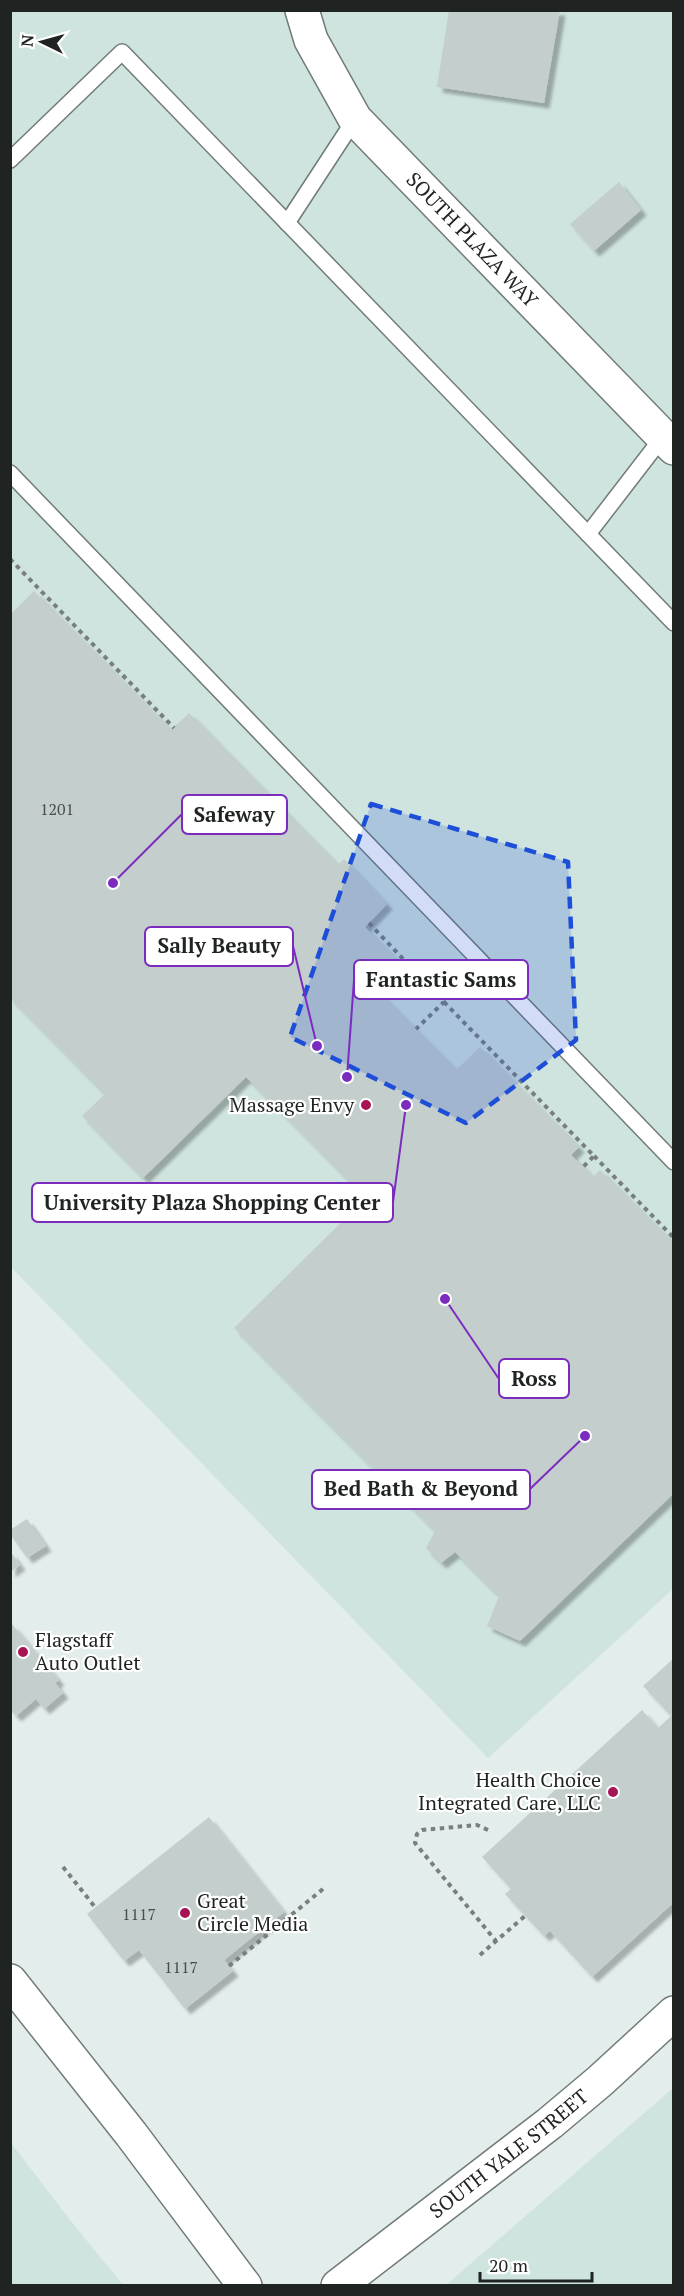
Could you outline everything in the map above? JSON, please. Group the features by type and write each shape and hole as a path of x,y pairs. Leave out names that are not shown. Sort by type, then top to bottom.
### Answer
{"street":[{"name":"SOUTH PLAZA WAY","path":"302,10 311,40 355,119 670,436"},
{"path":"10,1982 131,2134 245,2286"},
{"name":"SOUTH YALE STREET","path":"338,2286 558,2117 674,2013"}],"lane":[{"path":"10,160 122,52 674,623"},
{"path":"287,224 355,119"},
{"path":"588,534 670,436"},
{"path":"10,473 674,1162"}],"path":[{"path":"10,559 174,728"},
{"path":"369,923 674,1238"},
{"path":"416,1029 444,1002"},
{"path":"583,1167 594,1156"},
{"path":"488,1830 477,1825 422,1830 417,1834 415,1843 496,1941"},
{"path":"63,1867 95,1908"},
{"path":"229,1966 323,1889"},
{"path":"480,1954 525,1916"}],"highlighted area":[{"path":"371,804 568,862 576,1040 466,1123 290,1037"}],"shaded area":[{"path":"11,11 673,11 673,1589 488,1758 11,1267"},
{"path":"673,2088 673,2285 446,2285"},
{"path":"11,2143 70,2220 123,2285 11,2285"}],"building":[{"path":"449,10 560,10 544,103 437,87"},
{"path":"619,182 641,210 594,251 570,224"},
{"path":"34,591 171,730 189,713 338,865 344,859 387,904 365,927 400,963 375,988 456,1070 480,1047 579,1147 571,1155 593,1177 600,1170 674,1244 674,1493 520,1641 487,1626 499,1596 455,1552 441,1563 426,1548 435,1531 234,1328 366,1198 246,1077 143,1178 82,1116 105,1094 10,998 10,615"},
{"path":"27,1519 46,1546 27,1558 10,1534 10,1530"},
{"path":"10,1551 20,1565 10,1572"},
{"name":"Flagstaff Auto Outlet","path":"12,1624 59,1680 55,1683 63,1693 44,1709 36,1699 16,1716 10,1710"},
{"name":"Health Choice Integrated Care, LLC","path":"674,1658 674,1902 592,1977 550,1931 544,1936 505,1894 511,1889 482,1857 642,1710 658,1728 671,1716 643,1686"},
{"name":"Great Circle Media","path":"209,1817 284,1912 224,1960 233,1971 185,2009 139,1950 124,1961 87,1914"}],"place":[{"name":"Safeway","path":"113,883"},
{"name":"Sally Beauty","path":"317,1046"},
{"name":"Fantastic Sams","path":"347,1077"},
{"name":"Massage Envy","path":"366,1105"},
{"name":"University Plaza Shopping Center","path":"406,1105"},
{"name":"Ross","path":"445,1299"},
{"name":"Bed Bath & Beyond","path":"585,1436"},
{"name":"Flagstaff Auto Outlet","path":"23,1652"},
{"name":"Health Choice Integrated Care, LLC","path":"613,1792"},
{"name":"Great Circle Media","path":"185,1913"}]}
